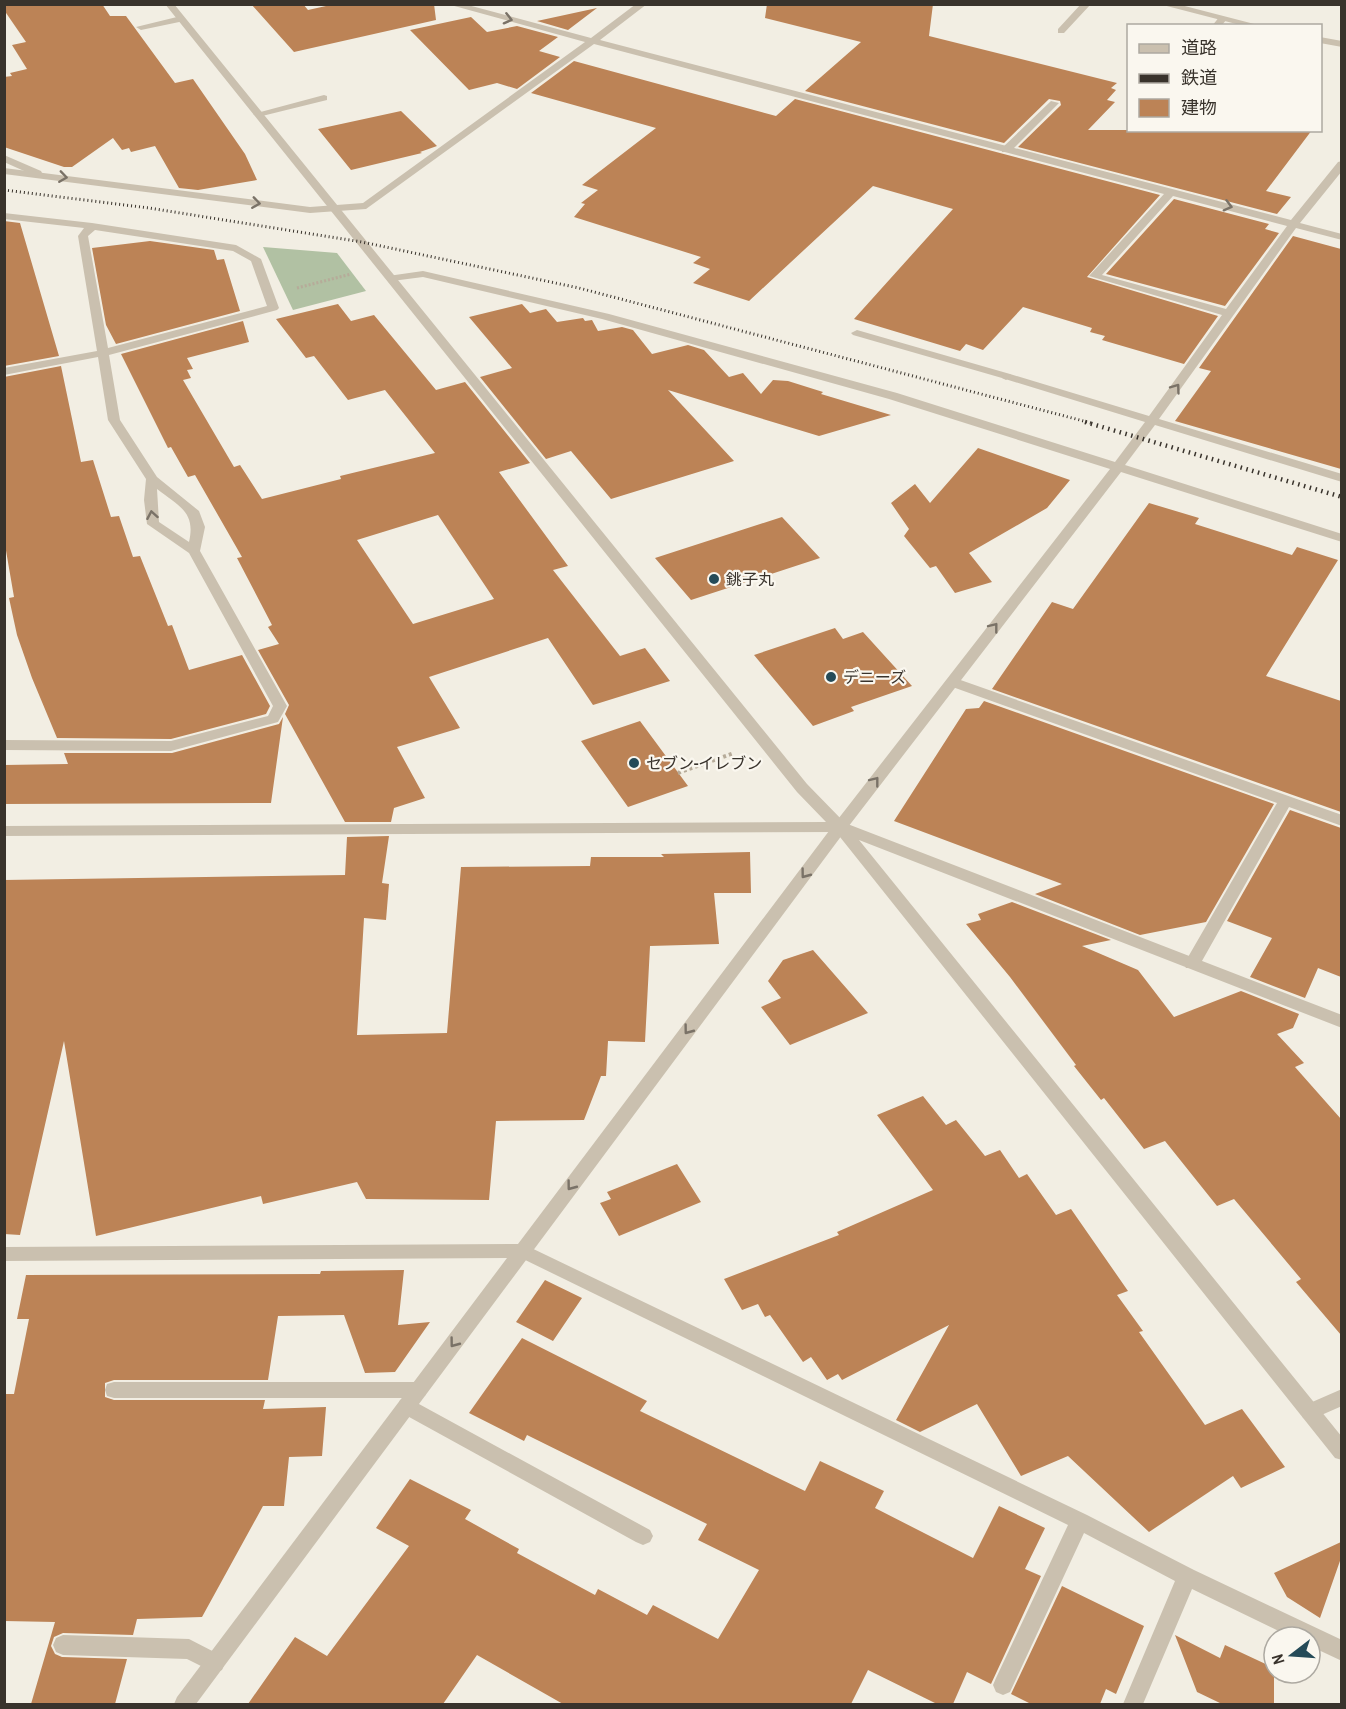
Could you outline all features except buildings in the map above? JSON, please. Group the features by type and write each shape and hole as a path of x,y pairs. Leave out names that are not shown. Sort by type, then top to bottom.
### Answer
{"street":[{"path":"169,4 802,788 840,827 1341,1452"},
{"path":"451,4 1341,237"},
{"path":"4,171 37,173 310,210 336,210 366,206 643,4"},
{"path":"1061,31 1087,4"},
{"path":"1163,4 1220,22 1239,24"},
{"path":"141,27 181,19"},
{"path":"1322,40 1341,44"},
{"path":"258,114 324,98"},
{"path":"1006,150 1054,103"},
{"path":"4,158 37,173"},
{"path":"184,1704 840,827 1118,467 1294,224 1341,164"},
{"path":"1171,192 1095,276 1230,314"},
{"path":"4,216 92,226 236,248 256,259 273,308 102,353 4,372"},
{"path":"92,226 83,236 114,420 152,479 193,511 199,527 194,551"},
{"path":"392,278 423,273 605,316 892,396 1341,538"},
{"path":"857,333 1341,478"},
{"path":"5,742 171,746 273,719 280,706 194,551 153,524 150,500 152,479"},
{"path":"952,682 1284,803 1341,821"},
{"path":"1192,964 1284,803"},
{"path":"4,831 840,827 1341,1022"},
{"path":"4,1254 523,1251 1080,1521 1187,1577 1341,1651"},
{"path":"114,1390 413,1398 643,1536"},
{"path":"1310,1412 1341,1397"},
{"path":"1003,1685 1080,1521"},
{"path":"1133,1704 1187,1577"},
{"path":"63,1645 189,1649 215,1663"}],"path":[{"path":"290,290 360,272"},
{"path":"678,773 740,752"}],"green space":[{"path":"263,247 337,253 366,291 293,310"}],"railway":[{"path":"4,190 149,208 362,242 579,288 1091,423"},
{"path":"1085,422 1342,497"}],"place":[{"name":"銚子丸","path":"714,579"},
{"name":"デニーズ","path":"831,677"},
{"name":"セブン-イレブン","path":"634,763"}]}
